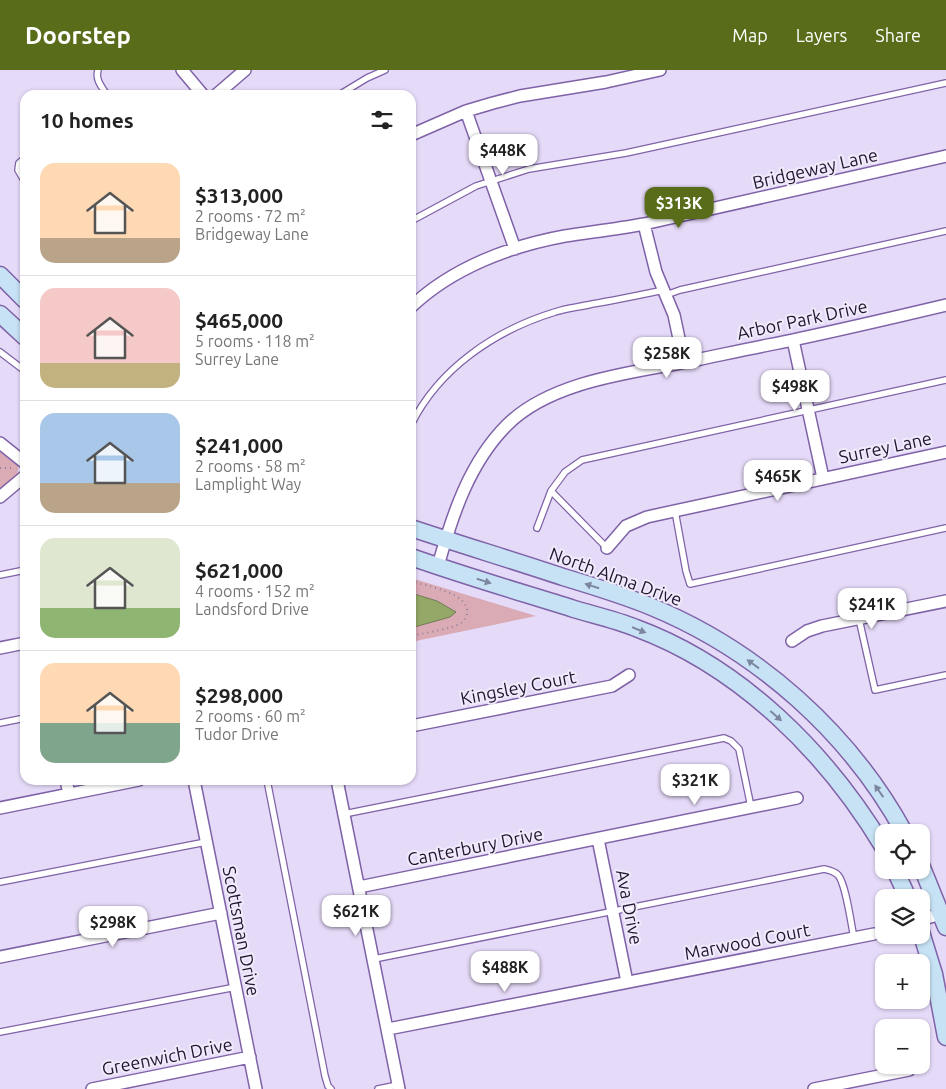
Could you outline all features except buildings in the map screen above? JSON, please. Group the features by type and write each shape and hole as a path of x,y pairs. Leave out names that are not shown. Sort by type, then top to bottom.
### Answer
{"main road":[{"path":"0,275 20,295"},
{"path":"0,314 20,332"},
{"name":"North Alma Drive","path":"416,530 627,597 677,618 726,645 785,688 831,732 867,775 899,824"},
{"path":"416,558 636,628 688,653 759,701 801,739 845,789 875,834"},
{"path":"927,879 944,917"},
{"path":"925,944 934,974 946,1037"}],"street":[{"path":"182,70 200,90"},
{"path":"222,90 245,70"},
{"path":"416,133 466,112 520,96 624,74 660,70"},
{"path":"466,112 515,249"},
{"name":"Bridgeway Lane","path":"416,303 437,286 462,271 515,249 566,236 644,224 946,156"},
{"path":"644,224 656,272 674,315 684,362"},
{"name":"Arbor Park Drive","path":"438,566 469,480 485,450 508,423 540,400 581,384 792,340 946,305"},
{"path":"792,340 823,478"},
{"path":"0,442 20,463"},
{"name":"Surrey Lane","path":"608,548 626,526 647,517 946,452"},
{"path":"0,497 20,480"},
{"path":"792,641 807,631 946,601"},
{"path":"0,648 20,644"},
{"name":"Kingsley Court","path":"416,725 612,686 629,675"},
{"path":"67,785 69,794"},
{"path":"0,808 114,785"},
{"name":"Scottsman Drive","path":"195,785 256,1089"},
{"path":"339,785 399,1087"},
{"name":"Canterbury Drive","path":"359,887 797,798"},
{"name":"Ava Drive","path":"598,839 626,982"},
{"path":"0,957 221,914"},
{"path":"930,919 944,917"},
{"name":"Marwood Court","path":"388,1030 874,934"},
{"name":"Greenwich Drive","path":"92,1089 250,1057"},
{"path":"814,1089 889,1074"}],"lane":[{"path":"98,70 97,75 100,85 104,90"},
{"path":"347,90 385,70"},
{"path":"416,218 476,186 529,169 626,153 946,83"},
{"path":"416,415 447,375 482,346 518,325 556,311 680,290 946,231"},
{"path":"0,352 20,368"},
{"path":"537,528 551,491 565,472 582,460 946,380"},
{"path":"551,491 608,548"},
{"path":"675,511 690,584 946,528"},
{"path":"0,575 20,571"},
{"path":"859,619 876,690 946,675"},
{"path":"0,723 20,719"},
{"path":"344,814 724,738 731,741 739,749 751,808"},
{"path":"268,785 325,1076 331,1089"},
{"path":"0,882 206,842"},
{"path":"374,959 824,869 830,870 838,876 843,884 854,938"},
{"path":"0,1032 236,986"},
{"path":"378,1089 399,1087"}],"path":[{"path":"0,468 15,468 20,463"},
{"path":"416,583 457,596 465,602 467,611 464,620 456,626 416,635"}],"shaded area":[{"path":"0,449 18,463 18,469 14,480 0,492"},
{"path":"416,580 536,616 416,641"},
{"path":"416,595 437,601 456,612 450,617 416,627"}]}
